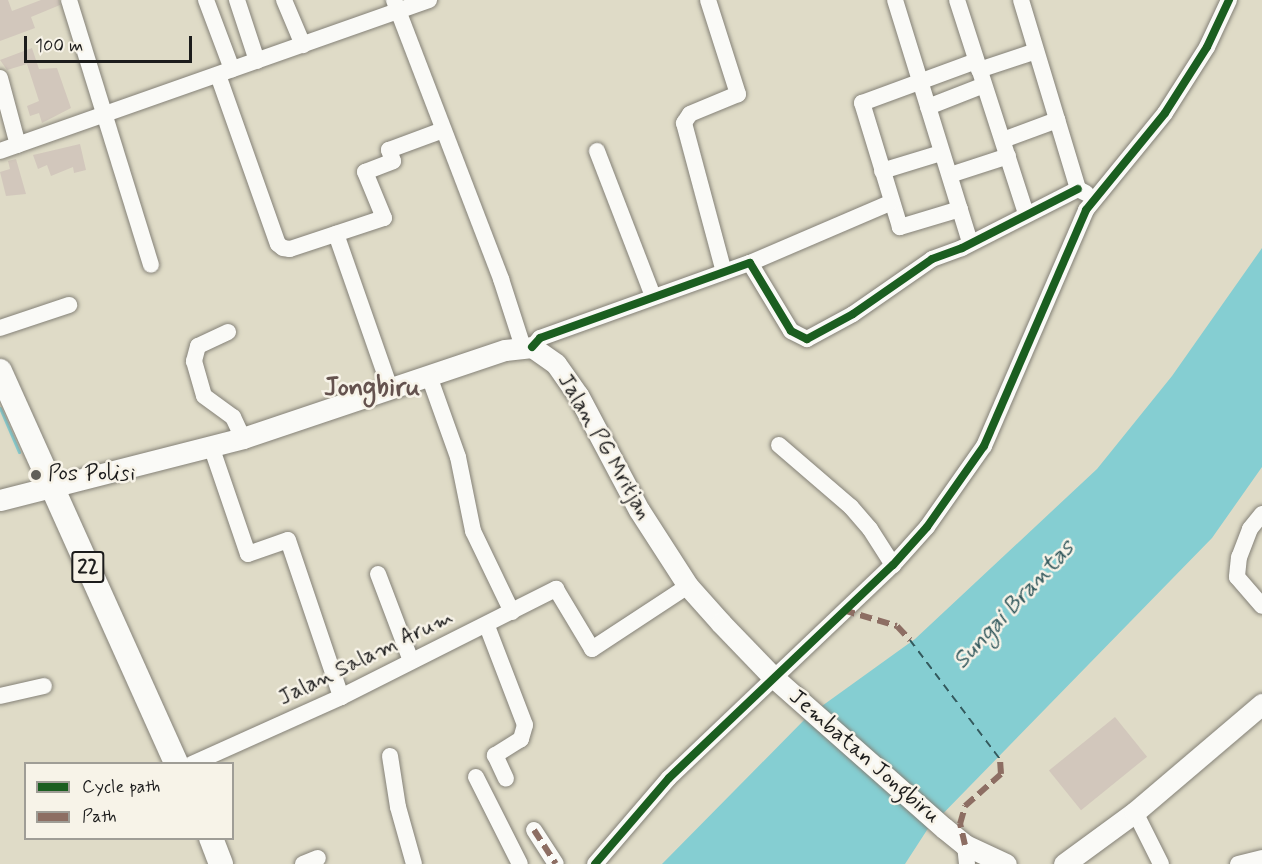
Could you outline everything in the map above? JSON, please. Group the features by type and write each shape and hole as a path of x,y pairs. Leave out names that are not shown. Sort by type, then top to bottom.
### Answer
{"highway":[{"name":"22","path":"0,371 176,762"},
{"path":"212,840 221,864"}],"main road":[{"path":"0,500 243,438 390,388 528,347"},
{"name":"Jalan PG Mritjan","path":"528,347 556,364 578,395 639,510 688,586 775,679"},
{"name":"Jembatan Jongbiru","path":"775,679 944,828 966,854 1006,864"},
{"path":"1064,864 1135,812 1262,704"}],"street":[{"path":"69,0 107,115 151,265"},
{"path":"206,0 225,72 278,243 290,249 384,218 366,172 393,161 389,150 443,130"},
{"path":"237,0 257,61"},
{"path":"284,0 303,45"},
{"path":"0,152 303,45 396,6 429,0"},
{"path":"708,0 738,94 690,114 684,123 724,272"},
{"path":"895,0 970,242"},
{"path":"957,0 1026,213"},
{"path":"1021,0 1078,189 1095,197"},
{"path":"595,864 669,778 893,565 927,527 984,446 1049,291 1095,197 1165,113 1207,47 1229,0"},
{"path":"396,6 528,347 540,338 750,263 891,203"},
{"path":"960,209 905,228 898,225 862,103 920,82 979,72 1036,51"},
{"path":"927,106 979,72"},
{"path":"0,78 18,145"},
{"path":"950,175 1057,120"},
{"path":"597,151 653,296"},
{"path":"882,171 941,153"},
{"path":"750,263 791,331 807,339 852,314 932,258 1078,189"},
{"path":"336,234 390,388"},
{"path":"0,328 69,305"},
{"path":"228,332 198,346 194,361 204,396 233,417 243,438"},
{"path":"429,376 458,457 473,531 512,612"},
{"path":"779,444 851,507 893,565"},
{"path":"211,446 248,554 288,540 341,697"},
{"path":"1262,514 1250,529 1239,557 1237,577 1245,590 1262,606"},
{"path":"378,574 411,661"},
{"name":"Jalan Salam Arum","path":"196,762 341,697 487,626 556,589 591,649 688,586"},
{"path":"487,626 525,725 521,740 495,755 506,779"},
{"path":"0,696 44,686"},
{"path":"390,756 394,821 414,864"},
{"path":"476,777 520,864"},
{"path":"1135,812 1161,864"},
{"path":"534,830 556,864"},
{"path":"1238,864 1262,858"}],"water":[{"name":"Sungai Brantas","path":"1262,248 1262,467 1212,538 927,830 905,864 662,864 808,716 915,639 1097,469 1172,376"}],"building":[{"path":"0,0 8,0 12,11 41,0 59,0 60,5 31,17 35,28 0,41"},
{"path":"32,48 39,69 57,68 71,108 42,123 39,113 30,116 27,106 39,101 27,64 7,70 0,60"},
{"path":"80,144 86,170 74,173 73,167 51,176 47,165 38,169 33,155"},
{"path":"16,159 26,194 6,196 0,172 10,169 8,161"},
{"path":"1115,717 1147,757 1081,810 1049,770"}],"waterway":[{"path":"0,408 19,452"}],"ferry route":[{"path":"910,640 1000,759"}],"marked path":[{"path":"843,610 897,626 910,640"},
{"path":"965,845 960,824 965,806 1001,774 1000,759"},
{"path":"534,830 556,864"}],"cycle path":[{"path":"595,864 669,778 893,565 927,527 984,446 1086,210 1165,113 1207,47 1229,0"},
{"path":"532,347 540,338 750,263 791,331 807,339 853,314 932,259 962,248 1078,189"}],"place":[{"name":"Pos Polisi","path":"36,475"}],"district":[{"name":"Jongbiru","path":"372,389"}]}
